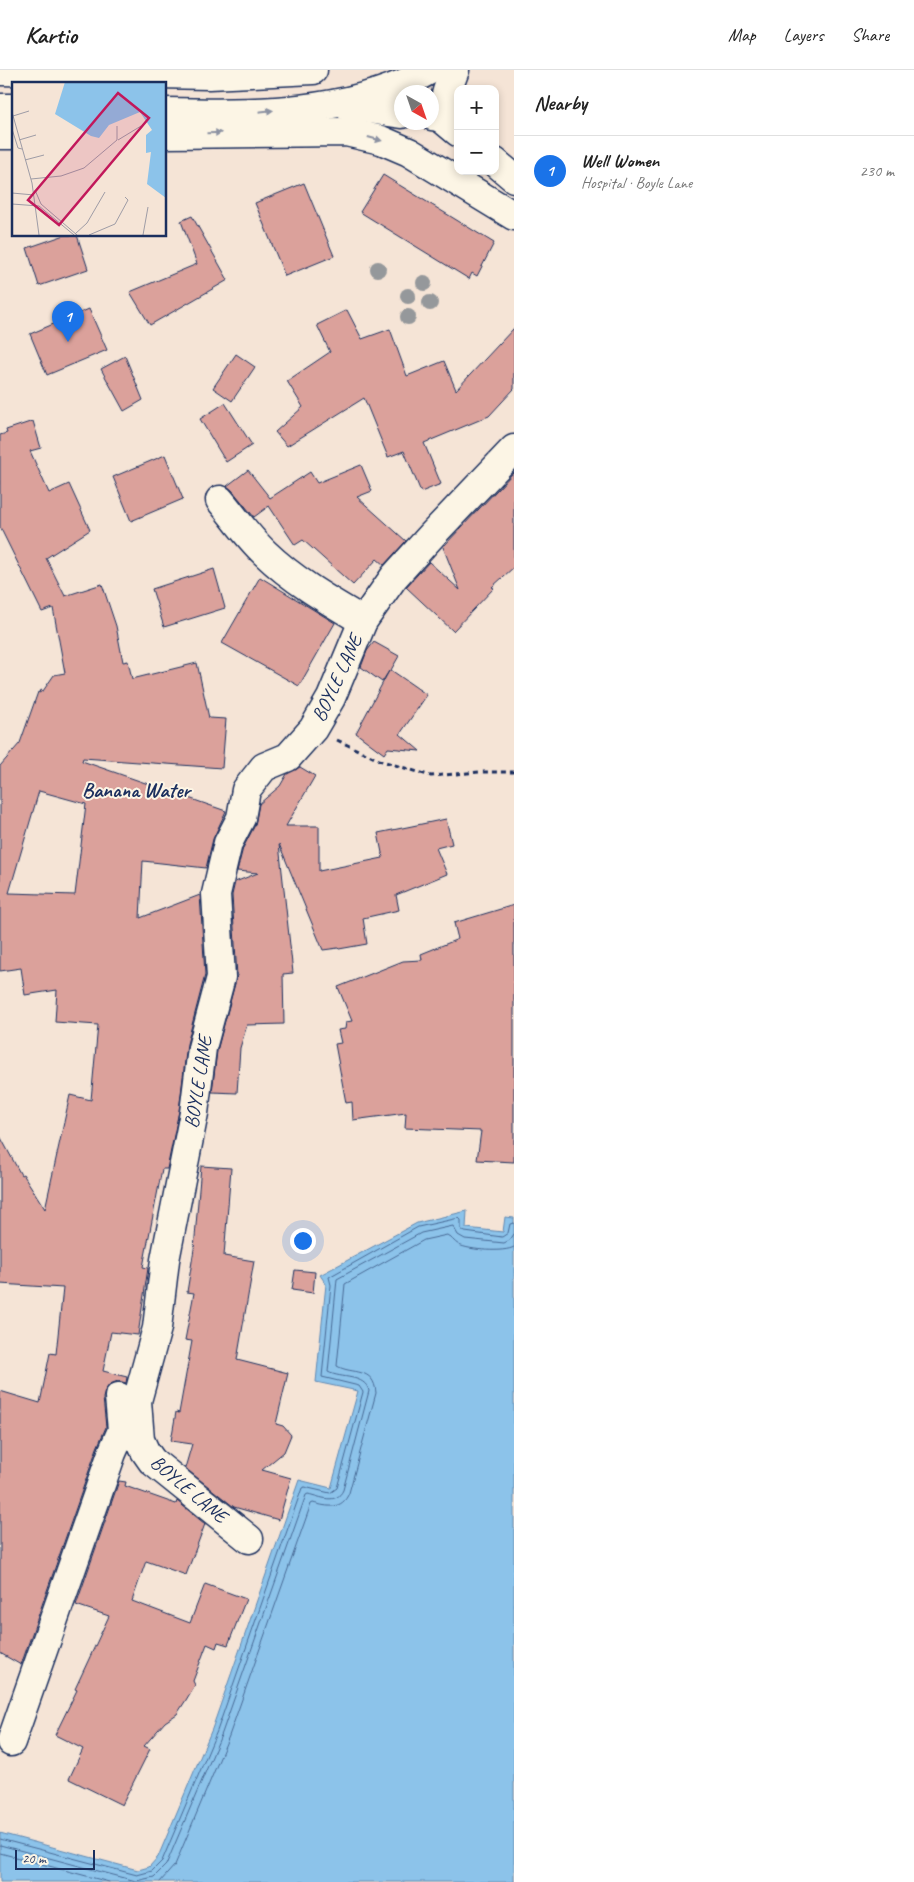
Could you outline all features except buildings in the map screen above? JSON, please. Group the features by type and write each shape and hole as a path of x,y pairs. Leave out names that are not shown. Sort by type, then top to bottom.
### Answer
{"street":[{"path":"0,71 209,75 313,70"},
{"path":"440,118 455,70"},
{"path":"166,112 238,114 334,104 361,99 415,78"},
{"path":"334,104 394,113"},
{"path":"166,134 346,132 381,140 409,152 514,216"},
{"path":"499,162 514,155"},
{"path":"499,166 514,178"},
{"name":"BOYLE LANE","path":"249,1539 152,1461 140,1440 137,1402 157,1328 165,1260 194,1113 202,1048 221,977 216,894 228,843 241,818 246,790 264,767 288,757 313,729 331,698 364,621 394,577 514,449"},
{"name":"BOYLE LANE","path":"220,500 245,532 287,573 312,591 364,621"},
{"path":"11,1742 112,1453 122,1430 118,1397 137,1402"}],"path":[{"path":"313,729 379,760 431,776 480,772 514,772"}],"water":[{"path":"467,1211 466,1228 503,1232 505,1217 514,1218 514,1882 0,1882 0,1833 138,1870 149,1867 158,1857 212,1729 299,1480 331,1488 358,1391 316,1382 326,1284 320,1275 417,1223"}],"place":[{"name":"Well Women","path":"68,342"}],"district":[{"name":"Banana Water","path":"136,790"}]}
